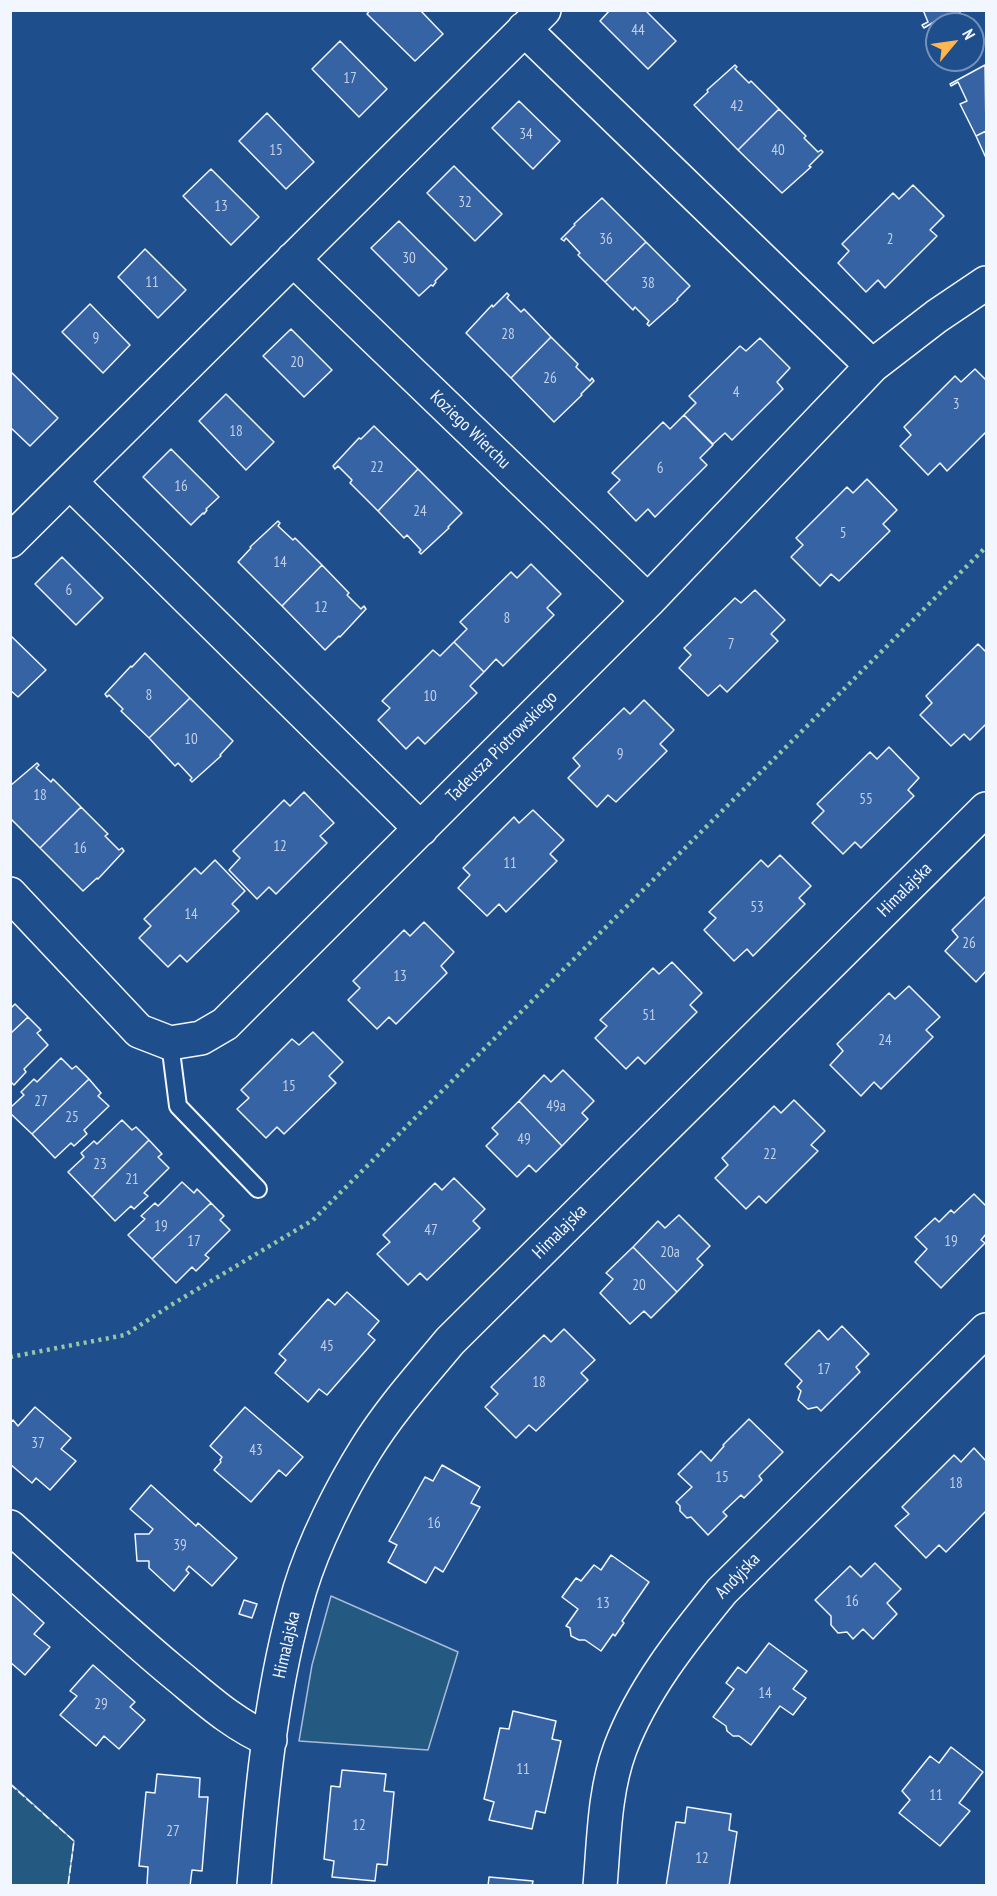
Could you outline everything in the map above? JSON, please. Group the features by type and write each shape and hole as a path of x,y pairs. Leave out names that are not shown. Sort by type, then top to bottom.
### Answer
{"street":[{"path":"10,541 71,483 534,20 872,366"},
{"name":"Koziego Wierchu","path":"293,259 648,601"},
{"name":"Tadeusza Piotrowskiego","path":"170,1043 201,1038 225,1024 648,601 872,366 937,316 987,283"},
{"path":"71,483 421,829"},
{"name":"Himalajska","path":"254,1886 259,1823 270,1740 288,1637 301,1588 318,1541 366,1449 400,1401 450,1341 987,809"},
{"path":"10,894 139,1031 170,1043"},
{"name":"Andyjska","path":"600,1886 608,1803 620,1751 656,1678 685,1636 722,1591 987,1330"},
{"path":"10,1527 148,1651 207,1700 234,1722 270,1740"}],"lane":[{"path":"170,1043 178,1106 258,1189"}],"shaded area":[{"path":"331,1596 458,1652 428,1750 299,1741 312,1665"},
{"path":"11,1784 74,1841 68,1885 11,1885"}],"building":[{"path":"370,10 420,10 443,34 415,61 367,14"},
{"path":"610,10 645,10 676,41 648,69 600,21"},
{"path":"923,10 959,10 960,12 925,12 925,15"},
{"path":"340,41 387,89 359,117 312,69"},
{"path":"735,65 737,67 735,69 749,83 751,81 779,109 738,150 694,105"},
{"path":"985,65 986,131 976,136 960,104 967,101 958,82 951,86 950,84 972,72 985,72"},
{"path":"519,101 560,141 533,169 492,128"},
{"path":"779,109 806,136 804,138 818,152 821,150 823,152 809,166 811,167 782,193 738,150"},
{"path":"267,113 314,162 286,189 239,141"},
{"path":"986,131 986,158 976,136"},
{"path":"454,166 502,214 475,241 427,193"},
{"path":"211,169 259,217 231,245 183,196"},
{"path":"913,185 944,216 930,230 937,236 885,288 878,280 866,292 838,263 849,251 842,244 893,193 899,199"},
{"path":"602,198 646,242 605,282 578,255 580,253 566,238 564,241 561,239"},
{"path":"399,221 447,269 433,286 431,285 419,296 371,248"},
{"path":"646,242 690,286 649,326 647,324 649,321 635,307 633,310 605,282"},
{"path":"145,249 186,290 158,318 118,277"},
{"path":"507,293 509,295 507,298 521,312 524,309 551,337 511,378 466,333 492,305 493,307"},
{"path":"90,304 130,345 103,373 62,332"},
{"path":"291,329 332,370 304,397 263,356"},
{"path":"551,337 578,364 576,367 590,381 592,378 594,381 554,422 511,378"},
{"path":"760,338 790,368 777,382 783,389 732,440 725,433 713,444 684,415 696,403 689,396 740,346 746,351"},
{"path":"975,369 986,380 986,432 947,471 940,463 928,475 900,446 911,435 904,427 955,376 961,382"},
{"path":"10,371 58,418 30,446 10,427"},
{"path":"226,394 274,442 246,470 199,421"},
{"path":"684,415 713,445 700,458 707,465 655,517 648,509 636,521 608,492 620,480 612,473 663,422 670,429"},
{"path":"374,426 418,469 378,511 350,483 352,480 338,466 335,469 333,466 359,438 361,439"},
{"path":"171,449 219,497 191,525 143,477"},
{"path":"418,469 462,513 421,554 419,552 421,550 407,535 404,538 378,511"},
{"path":"867,479 897,510 883,524 890,531 839,581 831,574 820,586 791,557 803,545 796,538 847,487 853,493"},
{"path":"278,521 280,523 278,526 293,540 295,538 322,565 282,606 238,562 250,547"},
{"path":"62,557 103,598 76,625 35,584"},
{"path":"531,564 561,594 547,608 554,615 503,666 496,659 484,672 454,642 467,629 460,622 511,572 517,578"},
{"path":"322,565 361,609 364,606 366,609 325,650 282,606"},
{"path":"755,590 785,620 771,634 778,641 727,692 720,685 708,696 679,668 691,655 684,648 735,598 741,603"},
{"path":"10,635 46,670 18,697 10,690"},
{"path":"454,642 484,672 470,686 477,693 425,744 418,737 406,749 378,720 390,708 382,701 433,650 440,656"},
{"path":"978,644 985,651 986,649 986,724 970,740 964,734 951,746 920,715 932,703 926,696"},
{"path":"145,653 190,698 149,738 121,711 123,709 109,695 107,697 105,694"},
{"path":"190,698 233,741 221,756 192,782 190,780 192,778 178,763 175,766 149,738"},
{"path":"644,700 674,730 660,744 667,751 616,802 608,795 597,807 568,778 580,766 573,758 624,708 630,714"},
{"path":"889,747 919,778 908,790 914,796 861,848 855,842 843,854 812,823 824,811 817,804 870,752 877,759"},
{"path":"37,763 39,765 36,768 51,782 53,779 81,807 40,848 10,818 10,786"},
{"path":"304,792 334,823 320,836 327,843 276,894 269,887 257,899 229,870 240,858 233,851 284,800 290,806"},
{"path":"81,807 108,834 105,836 119,850 122,848 124,851 98,879 83,891 40,848"},
{"path":"533,810 564,840 550,854 557,861 506,912 499,904 487,916 458,888 470,875 463,868 514,817 519,823"},
{"path":"780,855 811,886 799,898 805,904 753,956 747,949 734,961 704,930 716,918 709,912 761,860 768,867"},
{"path":"215,860 245,891 232,904 239,911 187,962 180,955 168,967 139,938 151,926 144,919 195,868 201,874"},
{"path":"986,896 986,971 976,982 945,951 958,937 952,930"},
{"path":"424,922 454,952 441,966 447,973 396,1024 389,1017 377,1029 348,1000 360,988 353,981 404,930 410,936"},
{"path":"672,962 702,993 690,1005 697,1012 645,1064 638,1057 626,1069 595,1038 607,1026 600,1020 653,968 659,974"},
{"path":"909,986 940,1017 926,1030 933,1037 881,1089 874,1082 861,1096 830,1065 843,1051 837,1044 889,993 895,999"},
{"path":"15,1004 28,1017 10,1034 10,1006"},
{"path":"28,1017 41,1030 37,1033 48,1045 24,1069 26,1072 14,1085 10,1081 10,1034"},
{"path":"313,1032 343,1062 329,1076 336,1083 284,1134 277,1127 266,1138 237,1109 249,1098 241,1090 292,1039 299,1045"},
{"path":"61,1058 72,1069 76,1066 89,1079 32,1134 10,1113 10,1108 24,1095 21,1092 34,1079 37,1082"},
{"path":"563,1070 594,1101 582,1113 588,1119 562,1146 519,1101 544,1075 551,1082"},
{"path":"89,1079 101,1093 98,1096 109,1106 84,1130 87,1134 74,1146 71,1143 55,1158 32,1134"},
{"path":"794,1100 825,1131 811,1145 818,1151 766,1203 759,1196 746,1209 715,1178 728,1165 722,1158 774,1106 781,1113"},
{"path":"519,1101 562,1146 536,1172 529,1165 517,1177 486,1146 498,1134 492,1128"},
{"path":"122,1120 132,1130 136,1127 149,1140 92,1197 68,1172 84,1157 81,1153 94,1141 97,1144"},
{"path":"149,1140 162,1154 158,1157 169,1168 144,1193 148,1196 134,1209 131,1206 115,1221 92,1197"},
{"path":"454,1178 485,1209 473,1221 480,1228 427,1280 420,1273 408,1285 377,1254 390,1242 383,1235 435,1183 442,1190"},
{"path":"182,1182 194,1193 197,1189 211,1203 152,1259 128,1235 145,1219 141,1216 155,1203 158,1206"},
{"path":"974,1194 986,1206 986,1234 981,1240 985,1243 941,1288 915,1262 927,1249 915,1237 935,1218 939,1222 951,1210 954,1213"},
{"path":"211,1203 224,1216 220,1220 230,1230 205,1255 209,1258 196,1271 192,1267 176,1283 152,1259"},
{"path":"679,1215 710,1246 697,1259 703,1265 677,1292 633,1247 658,1221 665,1228"},
{"path":"633,1247 677,1292 651,1318 644,1311 630,1324 600,1293 613,1279 606,1273"},
{"path":"347,1292 379,1321 368,1334 375,1340 327,1395 319,1389 308,1402 275,1373 286,1360 279,1354 328,1299 335,1305"},
{"path":"842,1326 869,1354 856,1367 860,1372 821,1411 817,1407 808,1409 798,1400 801,1391 797,1387 802,1381 785,1364 819,1330 828,1340"},
{"path":"564,1329 595,1360 581,1373 588,1380 536,1431 529,1425 516,1438 485,1407 498,1394 491,1387 544,1335 551,1342"},
{"path":"35,1407 71,1438 61,1449 76,1461 50,1490 36,1478 32,1483 10,1464 10,1423 13,1420 18,1426"},
{"path":"245,1407 303,1457 286,1476 279,1470 251,1502 214,1470 222,1457 210,1446"},
{"path":"749,1419 783,1452 759,1476 762,1480 744,1498 741,1495 723,1512 727,1516 708,1535 691,1517 687,1518 680,1511 680,1506 676,1502 692,1487 678,1474 701,1451 711,1461 723,1445"},
{"path":"974,1448 986,1461 986,1511 946,1552 939,1545 926,1558 895,1526 909,1514 902,1507 954,1455 961,1462"},
{"path":"442,1465 480,1487 471,1503 480,1507 443,1572 435,1567 426,1583 388,1562 397,1545 389,1541 425,1477 433,1481"},
{"path":"151,1485 196,1526 198,1523 237,1558 212,1586 189,1566 186,1570 189,1573 174,1591 149,1568 149,1561 137,1561 135,1534 149,1534 153,1529 130,1509"},
{"path":"611,1555 649,1582 622,1621 624,1623 615,1636 613,1634 601,1651 585,1640 571,1636 570,1628 566,1626 578,1609 562,1597 576,1578 581,1581 594,1565 601,1570"},
{"path":"875,1563 901,1589 887,1603 897,1614 873,1639 863,1629 853,1639 847,1632 838,1633 831,1625 831,1616 815,1600 850,1566 861,1577"},
{"path":"10,1592 44,1623 34,1634 50,1647 25,1675 10,1662"},
{"path":"244,1600 257,1604 252,1618 239,1614"},
{"path":"769,1643 807,1671 793,1689 806,1698 793,1715 780,1706 751,1745 739,1736 733,1736 727,1731 726,1726 713,1717 734,1689 726,1683 738,1667 746,1673"},
{"path":"93,1665 135,1702 130,1707 145,1720 119,1749 104,1736 96,1746 60,1715 77,1696 70,1691"},
{"path":"513,1711 556,1721 552,1739 561,1741 545,1813 536,1811 532,1829 489,1820 494,1802 484,1799 500,1728 509,1729"},
{"path":"951,1747 983,1772 959,1803 970,1811 940,1846 899,1813 910,1800 902,1791 930,1756 939,1763"},
{"path":"342,1770 386,1774 384,1791 394,1792 387,1865 377,1864 375,1881 332,1877 334,1861 324,1859 331,1786 340,1787"},
{"path":"157,1774 200,1778 199,1797 208,1797 202,1871 192,1870 190,1886 147,1885 148,1867 139,1866 146,1792 155,1793"},
{"path":"687,1807 731,1814 729,1830 737,1832 729,1886 666,1886 676,1822 685,1823"},
{"path":"489,1877 533,1881 532,1886 488,1886"}],"hedge":[{"path":"10,1357 125,1335 313,1220 986,547"}],"fence":[{"path":"10,1784 74,1841 68,1886"}]}
